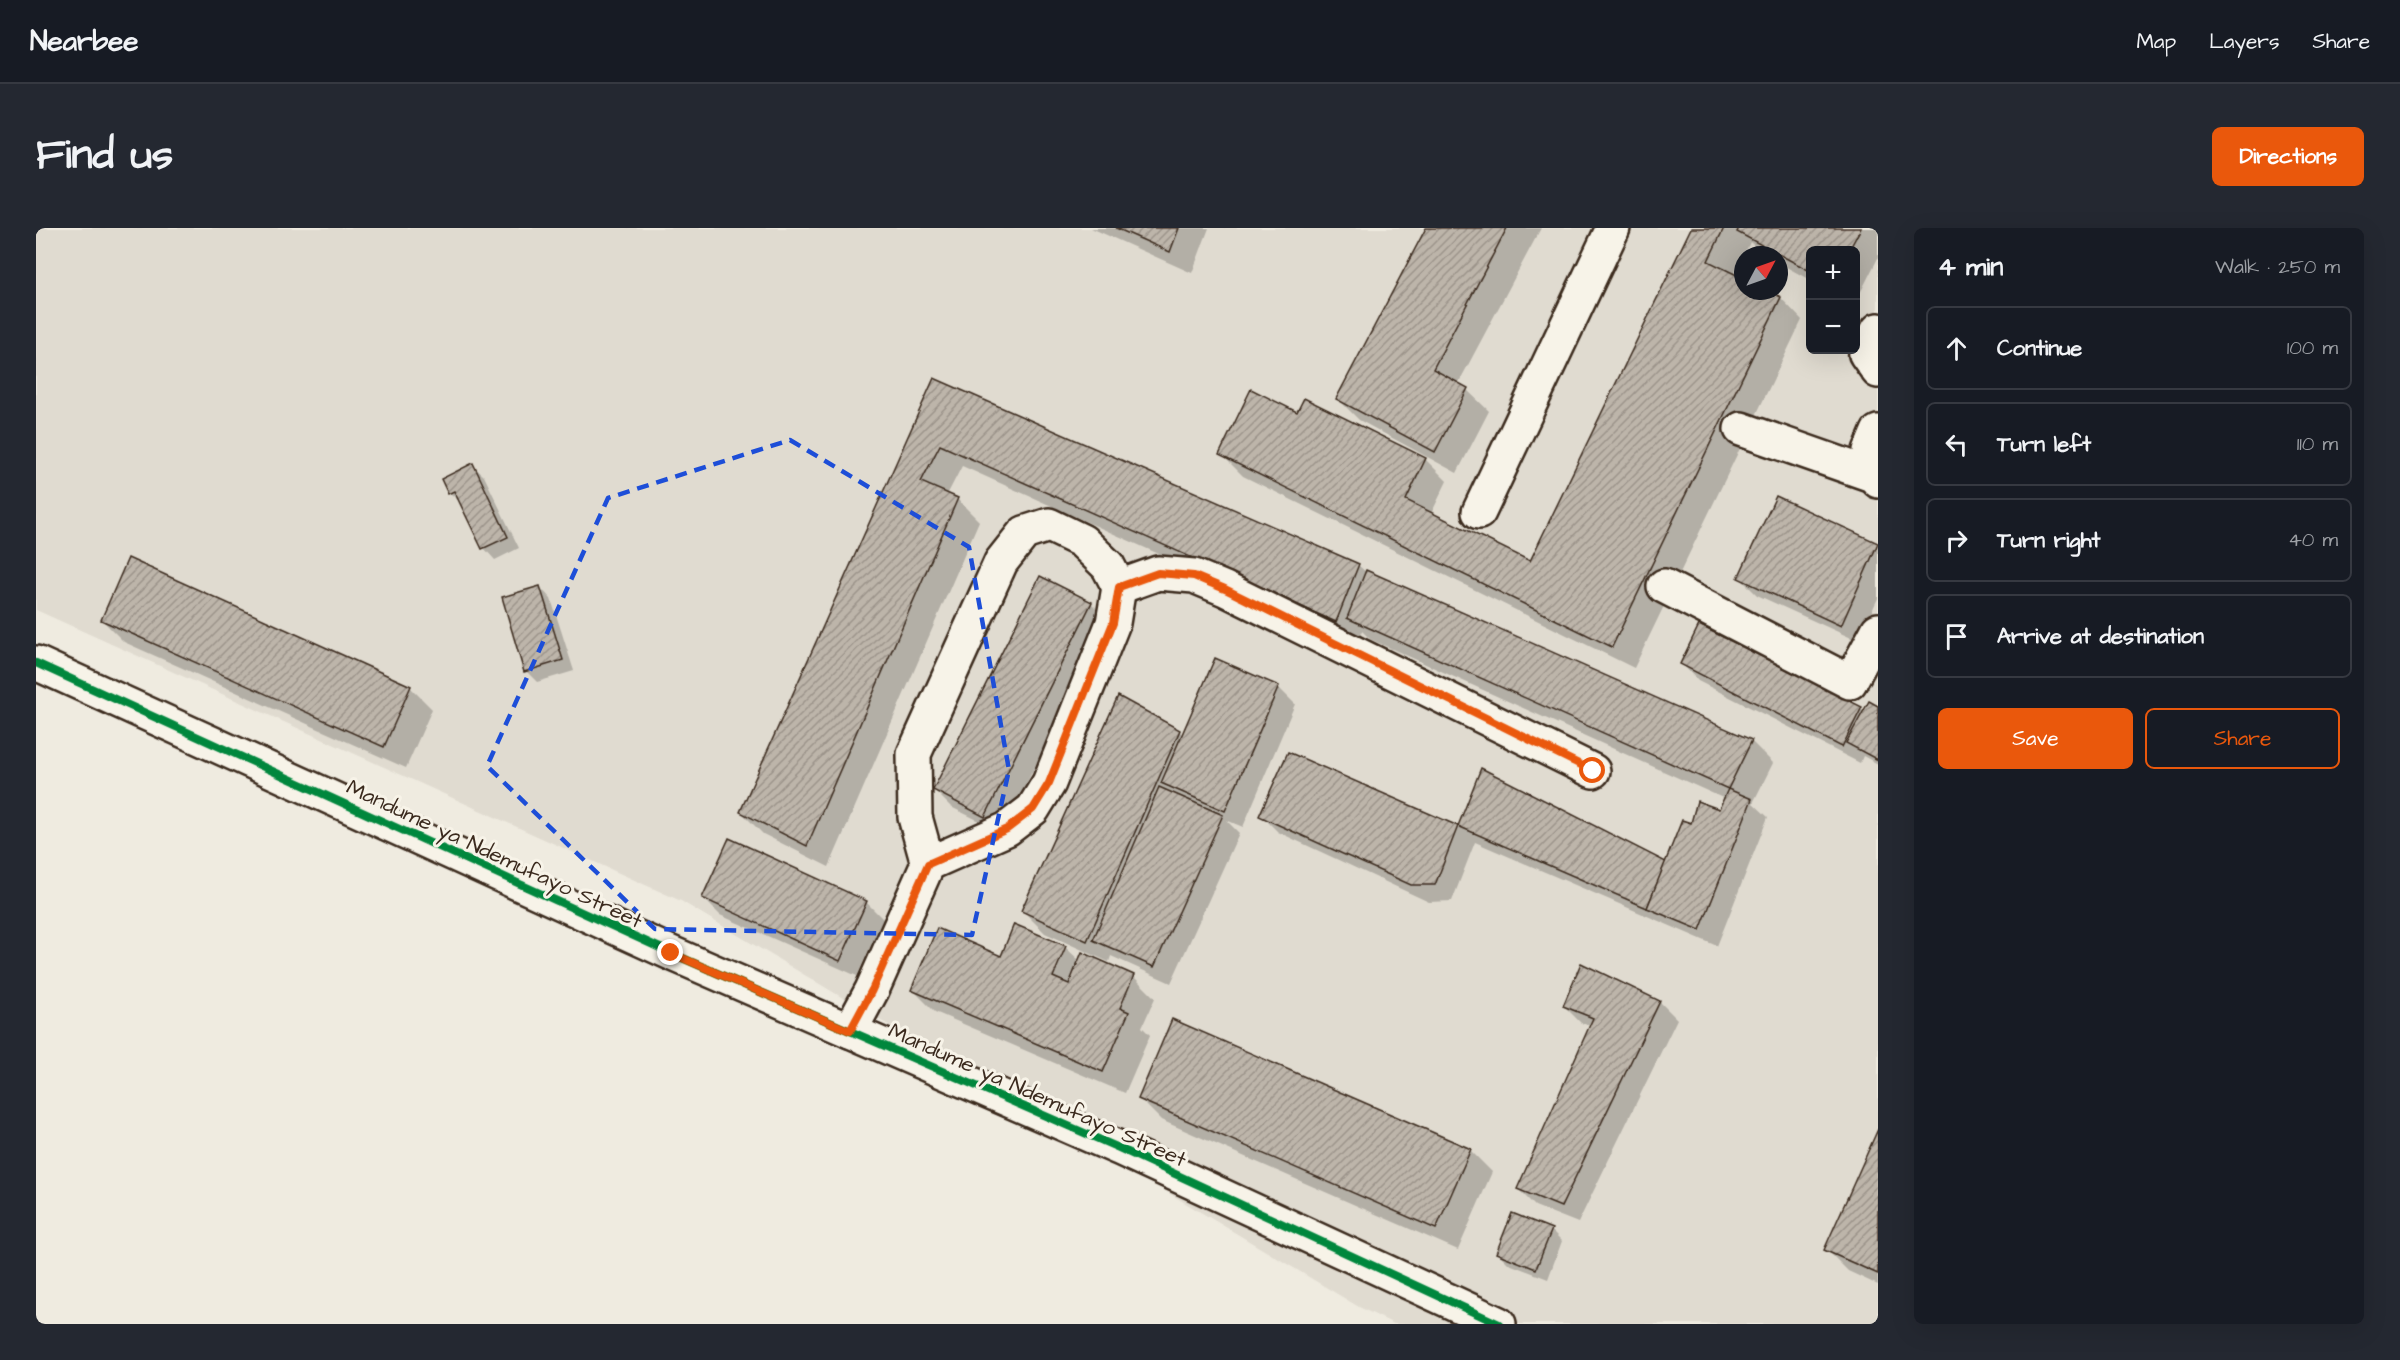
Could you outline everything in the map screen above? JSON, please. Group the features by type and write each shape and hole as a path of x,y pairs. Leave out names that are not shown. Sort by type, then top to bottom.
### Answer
{"street":[{"path":"1479,512 1613,228"},
{"path":"1878,330 1866,354 1878,372"},
{"path":"1741,429 1876,478"},
{"path":"1876,478 1870,451 1878,432"},
{"path":"850,1031 872,990 928,864 915,817 914,754 1001,562 1024,533 1049,525 1082,542 1108,566 1119,587 1113,623 1049,783 1033,809 1007,829 928,864"},
{"path":"1119,587 1158,573 1194,576 1236,594 1593,771"},
{"path":"1664,586 1850,682 1878,630"},
{"name":"Mandume ya Ndemufayo Street","path":"36,663 619,930 1119,1148 1499,1324"}],"highlighted area":[{"path":"790,440 969,547 1009,770 972,935 655,929 487,766 608,498"}],"shaded area":[{"path":"36,228 1878,228 1878,1324 1394,1324 1359,1307 681,901 36,610"}],"building":[{"path":"1116,228 1179,228 1170,252"},
{"path":"1426,228 1507,228 1433,369 1468,388 1435,452 1336,399"},
{"path":"1691,228 1724,228 1708,261 1734,274 1734,300 1780,300 1612,647 1219,455 1251,389 1297,412 1304,398 1426,458 1406,500 1530,561"},
{"path":"1739,228 1861,228 1851,246 1806,246 1806,269 1788,259 1788,246 1763,246 1737,232"},
{"path":"934,378 1359,564 1336,622 940,445 921,482 958,498 807,846 740,812"},
{"path":"473,463 508,537 482,549 454,491 448,494 441,479"},
{"path":"1776,496 1878,543 1841,626 1738,578"},
{"path":"128,558 411,686 384,747 101,620"},
{"path":"1366,570 1752,740 1728,789 1347,618"},
{"path":"1040,576 1092,602 985,817 933,790"},
{"path":"540,586 563,660 524,672 502,597"},
{"path":"1699,625 1862,707 1842,747 1680,664"},
{"path":"1215,658 1279,686 1225,811 1161,783"},
{"path":"1118,696 1180,730 1087,941 1021,911"},
{"path":"1869,701 1878,706 1878,760 1846,743"},
{"path":"1288,752 1458,826 1435,885 1411,885 1259,816"},
{"path":"1481,768 1666,862 1647,908 1458,826"},
{"path":"1159,787 1223,815 1154,967 1093,940"},
{"path":"1728,789 1752,799 1700,930 1647,908 1682,820 1691,823 1697,801 1719,809"},
{"path":"729,838 867,901 840,961 702,898"},
{"path":"1014,924 1066,946 1053,977 1069,984 1082,952 1134,975 1120,1008 1129,1012 1103,1072 911,990 937,928 1001,956"},
{"path":"1581,963 1660,1001 1561,1207 1517,1189 1593,1018 1563,1006"},
{"path":"1172,1019 1471,1149 1436,1229 1138,1099"},
{"path":"1878,1129 1878,1274 1824,1250"},
{"path":"1512,1213 1552,1229 1536,1269 1496,1253"}],"cycle path":[{"path":"36,663 671,953 1119,1148 1499,1324"}],"route":[{"path":"671,953 850,1031 872,990 928,864 1007,829 1033,809 1049,783 1113,623 1119,587 1158,573 1194,576 1225,589 1593,771"}]}
